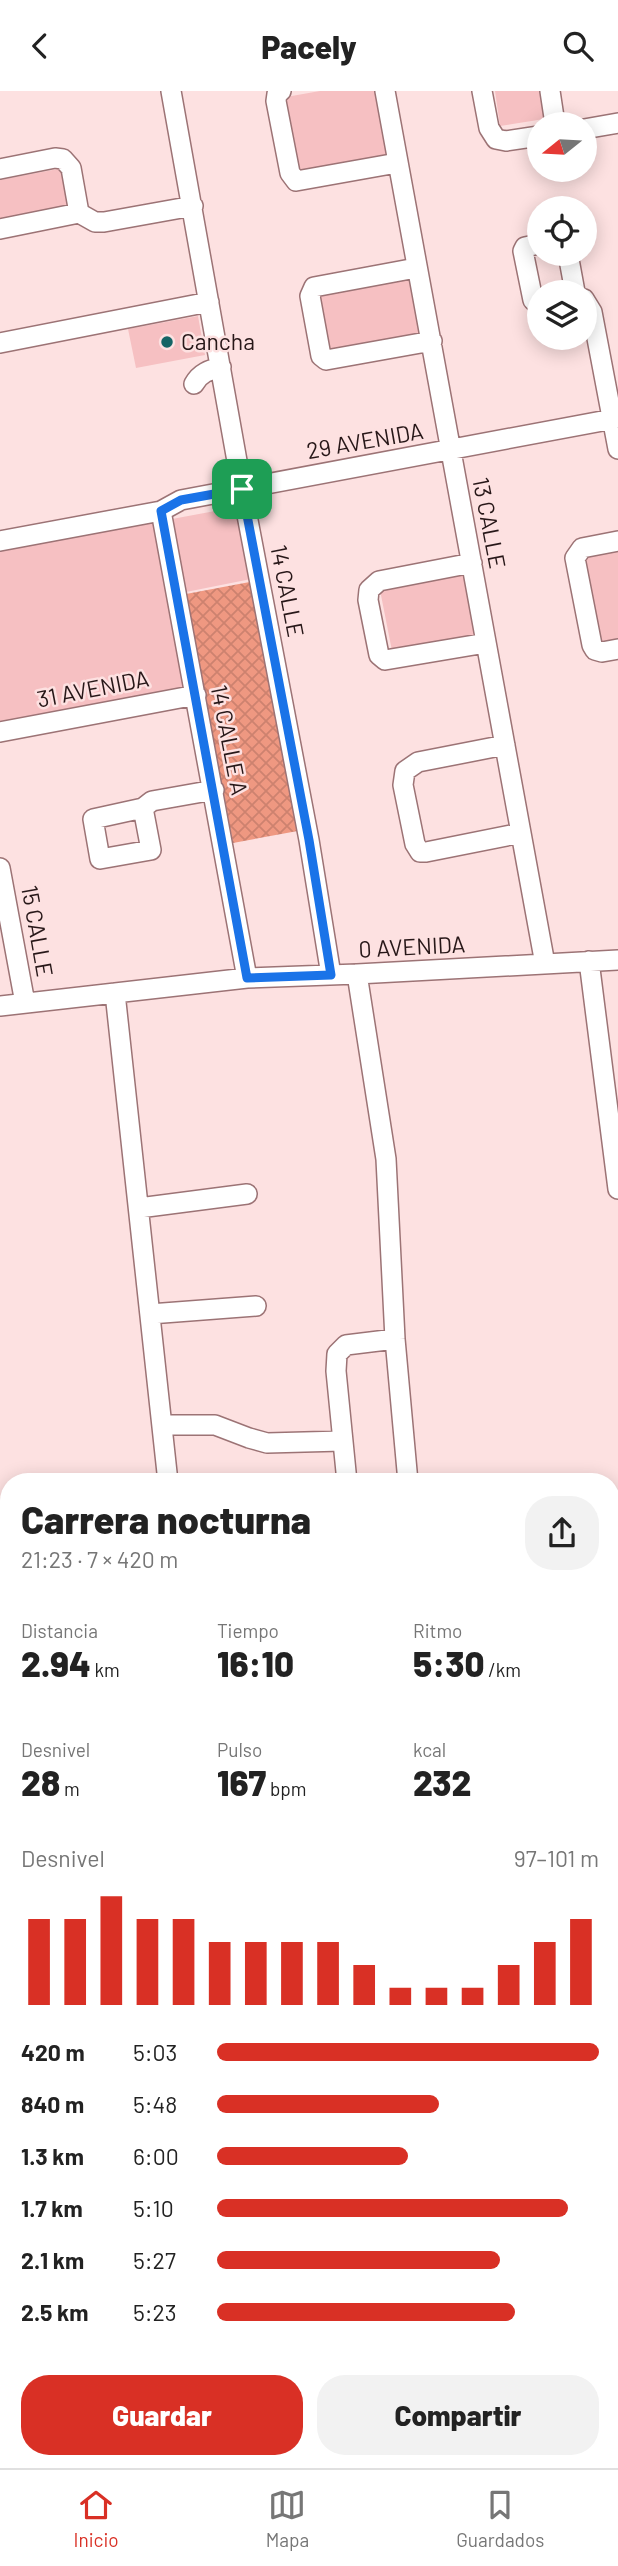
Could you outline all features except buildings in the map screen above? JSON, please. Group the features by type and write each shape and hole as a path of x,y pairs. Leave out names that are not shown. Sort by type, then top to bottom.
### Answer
{"street":[{"name":"14 CALLE","path":"171,91 242,489 307,827 331,975"},
{"name":"13 CALLE","path":"385,91 545,964"},
{"path":"482,91 489,128 496,139 506,141 527,138"},
{"path":"550,91 553,112"},
{"path":"279,92 276,101 290,173 294,179 301,181 397,163"},
{"path":"597,127 618,123"},
{"path":"0,169 55,158 66,161 71,168 79,213"},
{"path":"0,229 79,213 95,222 104,222 193,206"},
{"path":"527,247 523,251 529,280"},
{"path":"416,268 320,284 311,291 321,356 326,361 432,341"},
{"path":"0,343 209,302"},
{"path":"597,335 615,419 618,449"},
{"path":"194,384 198,377 208,370 221,367"},
{"name":"29 AVENIDA","path":"0,541 161,511 181,500 615,419"},
{"name":"14 CALLE A","path":"161,511 247,978"},
{"path":"618,541 582,548 575,558 592,645 597,651 618,649"},
{"path":"472,563 383,580 372,586 368,600 379,655 387,661 486,643"},
{"name":"31 AVENIDA","path":"0,732 196,695"},
{"path":"505,745 410,765 405,771 403,785 415,844 420,852 521,833"},
{"path":"143,808 151,850 100,859 93,819 143,808 152,801 214,790"},
{"name":"15 CALLE","path":"0,868 25,1003"},
{"name":"0 AVENIDA","path":"0,1006 247,978 618,960"},
{"path":"589,961 618,1189"},
{"path":"357,974 386,1159 396,1339 407,1473"},
{"path":"115,993 168,1473"},
{"path":"139,1208 247,1194"},
{"path":"150,1314 256,1306"},
{"path":"346,1473 336,1371 337,1354 346,1345 396,1339"},
{"path":"162,1425 215,1426 267,1443 342,1441"}],"shaded area":[{"path":"320,91 377,91 390,159 301,176 286,97"},
{"path":"495,91 540,91 543,112 527,112 527,122 500,126"},
{"path":"63,168 71,206 0,219 0,180"},
{"path":"409,276 421,339 325,356 313,294"},
{"name":"Cancha","path":"198,316 205,355 136,368 128,329"},
{"path":"242,506 256,578 186,592 172,519"},
{"path":"155,520 185,693 0,725 0,547"},
{"path":"618,547 618,639 597,643 580,554"},
{"path":"463,570 477,640 393,656 379,585"}],"place":[{"name":"Cancha","path":"167,342"}],"route":[{"path":"242,489 309,840 331,975 247,978 161,511 181,500 242,489"}]}
